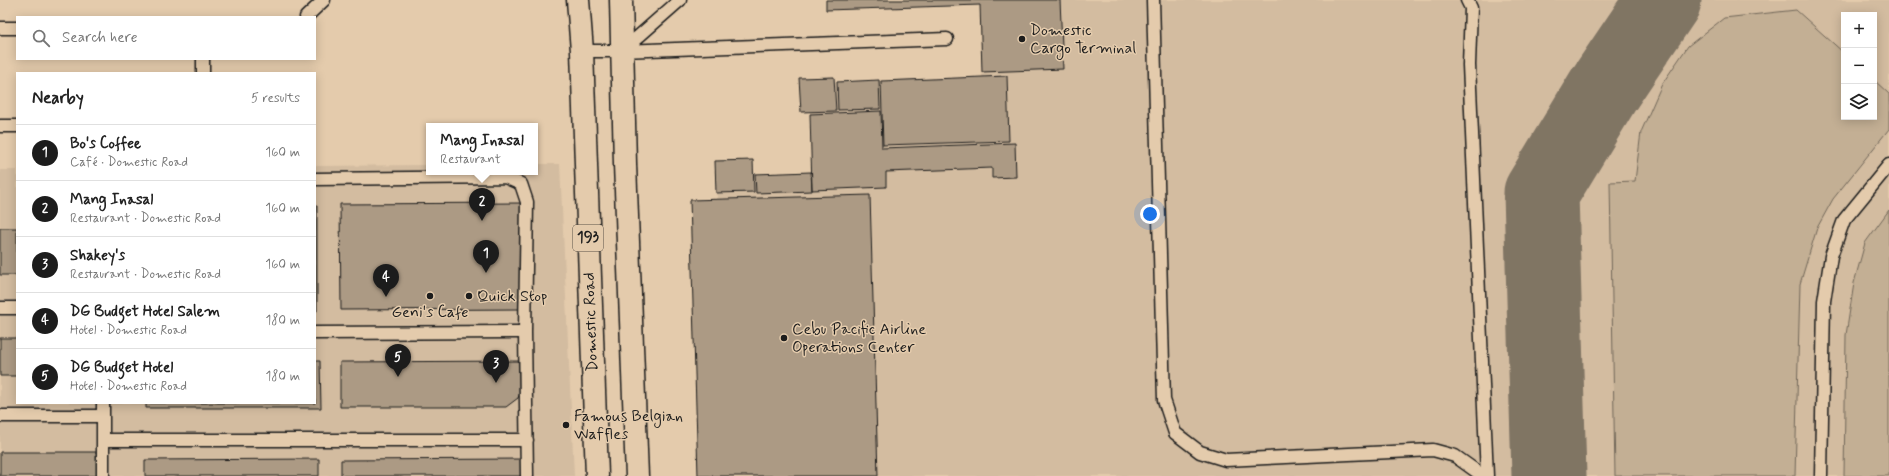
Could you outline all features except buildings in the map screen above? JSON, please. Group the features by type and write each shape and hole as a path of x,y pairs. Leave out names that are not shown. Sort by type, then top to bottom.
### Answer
{"main road":[{"name":"Domestic Road","path":"578,0 582,51 597,476"},
{"name":"193","path":"620,0 624,164 637,476"}],"lane":[{"path":"307,16 324,0"},
{"path":"622,51 680,0"},
{"path":"1153,0 1164,400 1175,433 1200,452 1226,460 1433,450 1456,456 1483,476"},
{"path":"1467,0 1471,8 1469,65 1487,476"},
{"path":"0,28 16,28"},
{"path":"582,51 622,51 946,39"},
{"path":"203,60 203,72"},
{"path":"0,126 16,126"},
{"path":"1821,476 1824,301 1831,256 1844,220 1889,165"},
{"path":"316,179 505,177 521,184 527,202 525,332 527,476"},
{"path":"0,308 16,308"},
{"path":"316,333 525,332"},
{"path":"103,404 103,476"},
{"path":"0,416 103,416"},
{"path":"103,440 527,440"}],"shaded area":[{"path":"826,0 1889,0 1889,476 698,476 690,200 717,200 715,161 753,160 754,174 812,172 810,112 801,112 799,78 834,77 835,82 837,82 982,77 980,5 826,10"},
{"path":"1796,10 1841,50 1841,120 1877,120 1877,83 1889,94 1889,129 1833,199 1817,228 1800,284 1795,476 1615,476 1610,182 1635,181 1641,132 1662,84 1688,46 1724,18"},
{"path":"538,164 560,164 574,476 0,476 0,170 16,170 16,404 316,404 316,166 426,165 426,175 538,175"},
{"path":"1889,210 1889,476 1844,476 1846,335 1854,283 1865,243"}],"taxiway":[{"path":"1549,476 1541,193 1604,89 1664,0"}],"place":[{"name":"Domestic Cargo Terminal","path":"1022,39"},
{"name":"Mang Inasal","path":"482,221"},
{"name":"Bo's Coffee","path":"486,273"},
{"name":"Geni's Cafe","path":"430,296"},
{"name":"Quick Stop","path":"469,296"},
{"name":"DG Budget Hotel Salem","path":"386,297"},
{"name":"Cebu Pacific Airline Operations Center","path":"784,338"},
{"name":"DG Budget Hotel","path":"398,377"},
{"name":"Shakey's","path":"496,383"},
{"name":"Famous Belgian Waffles","path":"566,425"}]}
